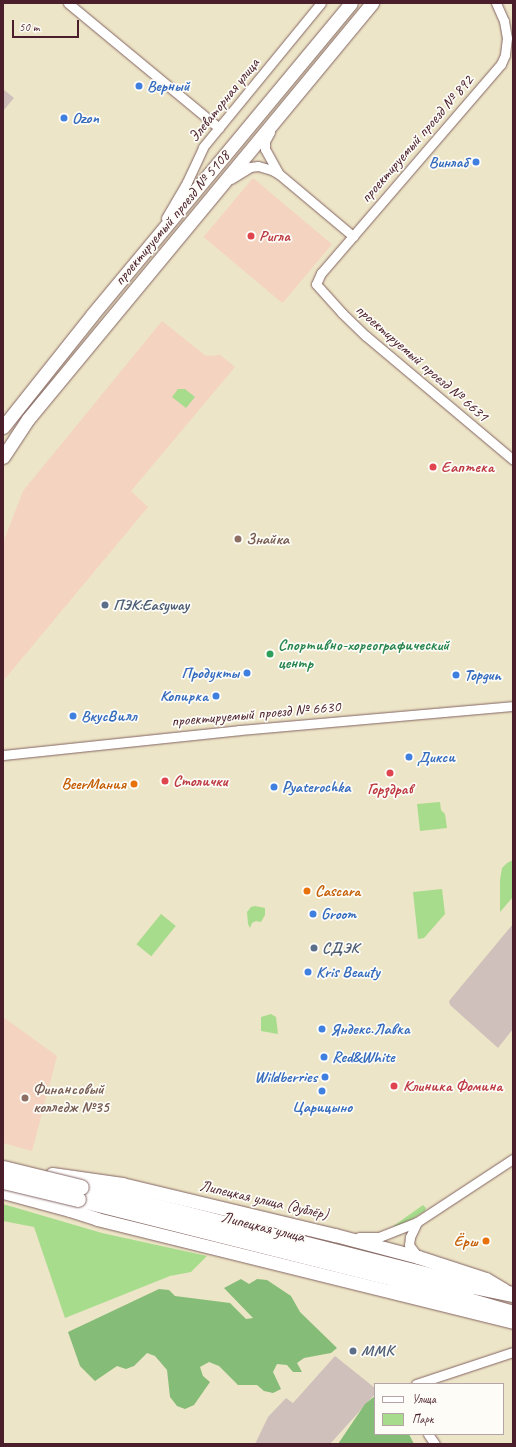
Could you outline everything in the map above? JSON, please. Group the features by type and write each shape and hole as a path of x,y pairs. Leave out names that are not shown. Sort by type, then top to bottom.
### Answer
{"main road":[{"name":"проектируемый проезд № 5108","path":"3,426 42,376 351,3"},
{"name":"проектируемый проезд № 5108","path":"3,457 28,419 372,3"},
{"name":"Липецкая улица (дублёр)","path":"3,1163 76,1193 105,1221 452,1306 511,1316"},
{"name":"Липецкая улица","path":"3,1168 76,1193 392,1278 511,1316"},
{"name":"Липецкая улица","path":"3,1181 76,1193 512,1294"},
{"name":"Липецкая улица (дублёр)","path":"3,1192 76,1193 122,1184 335,1235 418,1257 486,1279 512,1294"}],"street":[{"path":"68,3 219,128"},
{"name":"Элеваторная улица","path":"151,244 184,188 203,147 321,3"},
{"name":"проектируемый проезд № 892","path":"316,284 321,273 501,64 505,55 507,38 504,21 496,3"},
{"path":"279,174 268,156 265,145 266,137 280,114"},
{"path":"218,188 250,167 263,167 279,174 353,236"},
{"name":"проектируемый проезд № 6631","path":"316,284 342,313 366,336 513,460"},
{"name":"проектируемый проезд № 6630","path":"3,755 239,730 513,706"},
{"path":"335,1235 379,1237 417,1222 513,1159"},
{"path":"417,1222 410,1237 409,1245 418,1257"},
{"path":"419,1383 513,1352"},
{"path":"429,1435 434,1444"}],"shaded area":[{"path":"3,89 14,98 3,111"},
{"path":"253,178 332,244 282,303 204,237"},
{"path":"162,321 206,356 220,355 235,367 131,491 148,507 4,680 3,543 23,491"},
{"path":"513,924 513,1029 498,1048 450,1005 449,1001"},
{"name":"Финансовый колледж №35","path":"3,1017 57,1056 32,1151 3,1143"},
{"path":"335,1356 374,1387 374,1395 330,1444 255,1444 268,1417 286,1398 293,1403"}],"green space":[{"path":"178,389 185,389 195,397 186,408 172,397"},
{"path":"440,802 441,810 445,814 447,828 420,831 417,804"},
{"path":"513,860 513,897 500,912 500,880 502,868"},
{"path":"442,889 445,914 424,938 418,939 413,892"},
{"path":"255,906 265,908 265,915 261,922 256,921 252,923 250,928 248,924 247,912 251,907"},
{"path":"161,914 176,926 151,956 136,944"},
{"path":"271,1014 276,1017 278,1034 261,1031 261,1017"},
{"path":"3,1204 102,1233 207,1256 191,1272 170,1276 65,1318 34,1227 3,1221"},
{"path":"423,1205 426,1208 425,1211 403,1225 392,1227"},
{"path":"241,1279 249,1284 257,1279 267,1280 291,1296 300,1312 337,1348 331,1353 304,1358 297,1363 302,1372 293,1372 287,1365 277,1364 273,1372 281,1389 273,1393 264,1391 257,1385 238,1385 219,1366 209,1362 200,1367 203,1376 210,1382 194,1405 185,1409 177,1406 170,1397 167,1370 155,1356 147,1353 134,1366 126,1369 117,1366 95,1381 80,1366 68,1332 159,1289 169,1290 175,1296 230,1303 246,1319 253,1318 224,1288"},
{"path":"374,1397 374,1435 410,1435 414,1444 338,1444 365,1404"}],"place":[{"name":"Верный","path":"139,86"},
{"name":"Ozon","path":"64,118"},
{"name":"Винлаб","path":"476,162"},
{"name":"Ригла","path":"251,236"},
{"name":"Еаптека","path":"433,467"},
{"name":"Знайка","path":"238,539"},
{"name":"ПЭК:Easyway","path":"105,605"},
{"name":"Спортивно-хореографический центр","path":"270,654"},
{"name":"Продукты","path":"247,673"},
{"name":"Topgun","path":"456,675"},
{"name":"Копирка","path":"216,696"},
{"name":"ВкусВилл","path":"73,716"},
{"name":"Дикси","path":"409,757"},
{"name":"Горздрав","path":"390,773"},
{"name":"Столички","path":"165,781"},
{"name":"BeerМания","path":"134,784"},
{"name":"Pyaterochka","path":"274,787"},
{"name":"Cascara","path":"307,891"},
{"name":"Groom","path":"313,914"},
{"name":"СДЭК","path":"314,948"},
{"name":"Kris Beauty","path":"308,972"},
{"name":"Яндекс.Лавка","path":"322,1029"},
{"name":"Red&White","path":"324,1057"},
{"name":"Wildberries","path":"325,1077"},
{"name":"Клиника Фомина","path":"394,1086"},
{"name":"Царицыно","path":"322,1091"},
{"name":"Финансовый колледж №35","path":"25,1098"},
{"name":"Ёрш","path":"486,1241"},
{"name":"ММК","path":"353,1351"}]}
